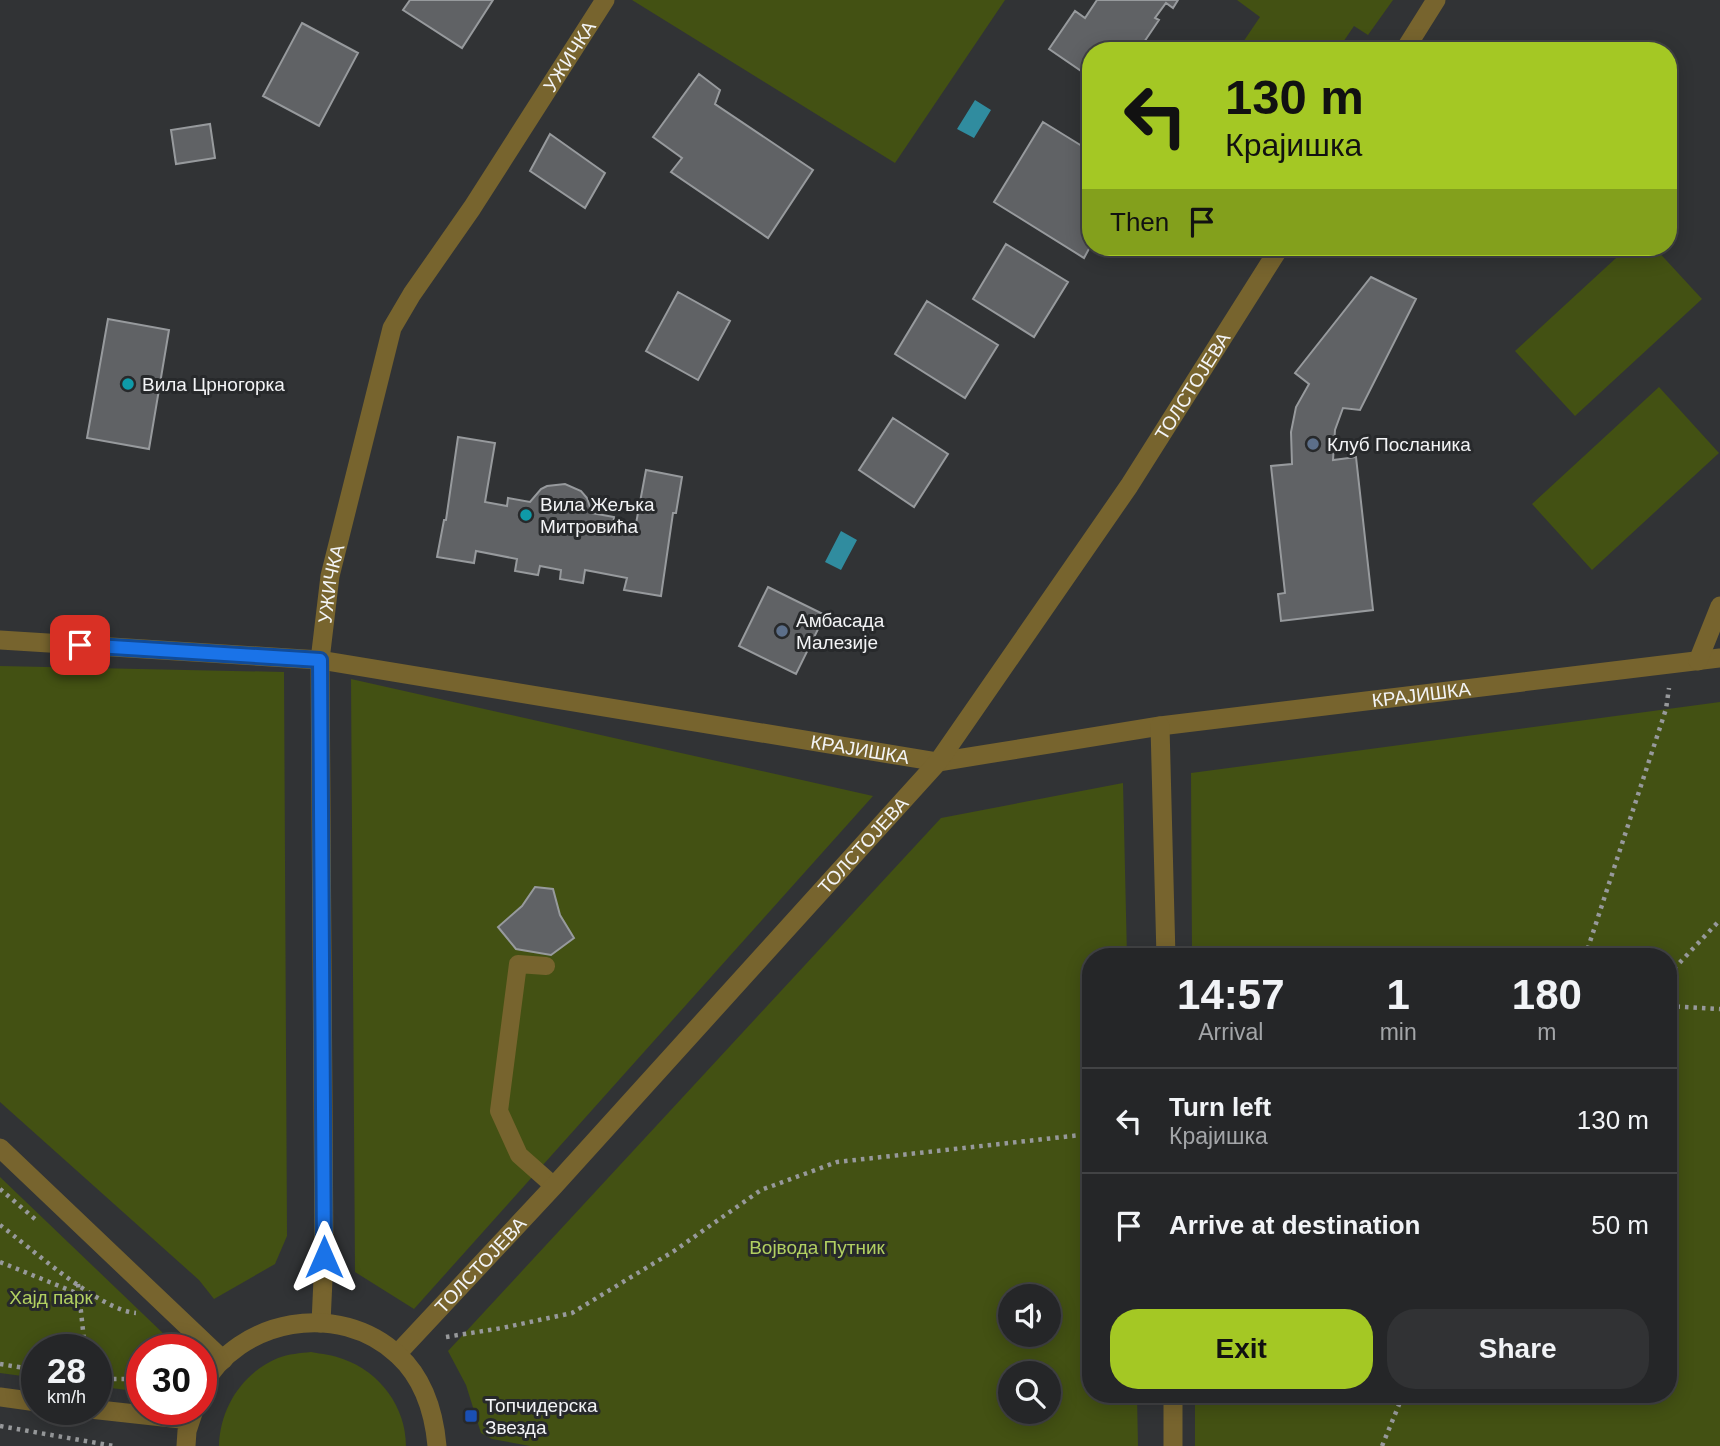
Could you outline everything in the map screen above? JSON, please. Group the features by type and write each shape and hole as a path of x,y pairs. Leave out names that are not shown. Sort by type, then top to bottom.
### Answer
{"street":[{"name":"УЖИЧКА","path":"321,1323 324,1229 320,660 330,576 392,328 604,0"},
{"path":"1410,42 1436,0"},
{"name":"ТОЛСТОЈЕВА","path":"397,1354 554,1186 937,762 1129,486 1274,256"},
{"path":"1698,661 1720,606"},
{"name":"КРАЈИШКА","path":"0,640 320,660 937,762 1160,726 1720,658"},
{"path":"1160,726 1166,948"},
{"path":"0,1148 223,1360"},
{"path":"217,1368 249,1338 268,1329 295,1323 321,1323 347,1328 373,1339 397,1354 420,1383 434,1419 437,1446"},
{"path":"0,1397 21,1400"},
{"path":"1173,1403 1173,1446"},
{"path":"186,1446 190,1425"}],"lane":[{"path":"546,966 518,964 499,1111 519,1155 554,1186"}],"path":[{"path":"1588,948 1666,709 1672,664"},
{"path":"1677,965 1720,920"},
{"path":"1677,1007 1720,1009"},
{"path":"446,1337 572,1313 674,1251 761,1190 837,1162 1082,1135"},
{"path":"0,1225 99,1298 125,1312 141,1313"},
{"path":"0,1262 79,1294"},
{"path":"78,1283 83,1334"},
{"path":"0,1364 21,1367"},
{"path":"1381,1446 1400,1403"},
{"path":"0,1426 114,1446"}],"green space":[{"path":"632,0 1005,0 895,163"},
{"path":"1237,0 1393,0 1368,35 1354,26 1343,42 1243,42 1260,17"},
{"path":"1618,256 1662,256 1702,299 1575,416 1515,351"},
{"path":"1659,387 1719,453 1592,570 1532,504"},
{"path":"0,666 284,672 287,1236 275,1264 214,1299 199,1280 0,1102"},
{"path":"351,679 873,796 414,1309 355,1272"},
{"path":"1720,702 1720,1446 1195,1446 1195,1403 1677,1403 1677,948 1192,948 1191,773"},
{"name":"Војвода Путник","path":"1123,783 1127,948 1082,948 1082,1403 1137,1403 1138,1446 530,1446 492,1439 481,1433 466,1385 448,1351 941,818"},
{"name":"Хајд парк","path":"0,1177 164,1334 126,1334 126,1390 112,1388 112,1334 21,1334 21,1376 0,1373"},
{"path":"311,1352 343,1359 379,1382 396,1405 405,1432 406,1446 219,1446 220,1432 229,1405 244,1382 278,1358"}],"water":[{"path":"975,100 991,110 974,138 957,129"},
{"path":"841,531 857,540 841,570 825,562"}],"building":[{"path":"410,0 493,0 462,48 403,10"},
{"path":"1097,0 1178,0 1173,8 1166,3 1155,18 1159,20 1144,42 1082,42 1082,72 1049,49 1075,11 1085,18"},
{"path":"302,23 358,53 319,126 263,96"},
{"path":"699,74 720,90 715,104 813,170 768,238 671,172 682,158 653,137"},
{"path":"1043,122 1082,146 1084,258 994,202"},
{"path":"210,124 215,158 176,164 171,130"},
{"path":"550,134 605,173 585,208 530,171"},
{"path":"1006,244 1068,282 1034,337 973,299"},
{"name":"Клуб Посланика","path":"1371,277 1416,299 1360,410 1343,408 1335,430 1333,460 1356,457 1373,610 1281,621 1278,594 1285,593 1271,466 1292,464 1291,432 1296,407 1309,384 1295,373"},
{"path":"678,292 730,321 698,380 646,351"},
{"path":"927,301 998,345 965,398 895,354"},
{"name":"Вила Црногорка","path":"108,319 169,330 149,449 87,438"},
{"path":"893,418 948,454 914,507 859,470"},
{"name":"Вила Жељка Митровића","path":"458,437 495,443 485,502 507,506 508,498 530,502 541,489 565,484 581,491 587,498 592,513 614,517 613,525 635,529 646,470 682,477 676,513 673,513 661,596 624,590 627,578 585,570 583,583 560,579 561,570 540,566 538,575 515,571 517,559 476,551 474,563 437,557 446,520"},
{"name":"Амбасада Малезије","path":"768,587 825,615 796,674 739,646"},
{"path":"535,887 553,889 560,915 574,938 551,955 516,949 498,927 522,906"}],"place":[{"name":"Вила Црногорка","path":"128,384"},
{"name":"Клуб Посланика","path":"1313,444"},
{"name":"Вила Жељка Митровића","path":"526,515"},
{"name":"Амбасада Малезије","path":"782,631"},
{"name":"Топчидерска Звезда","path":"471,1416"}],"route":[{"path":"80,645 320,660 324,1257"}]}
